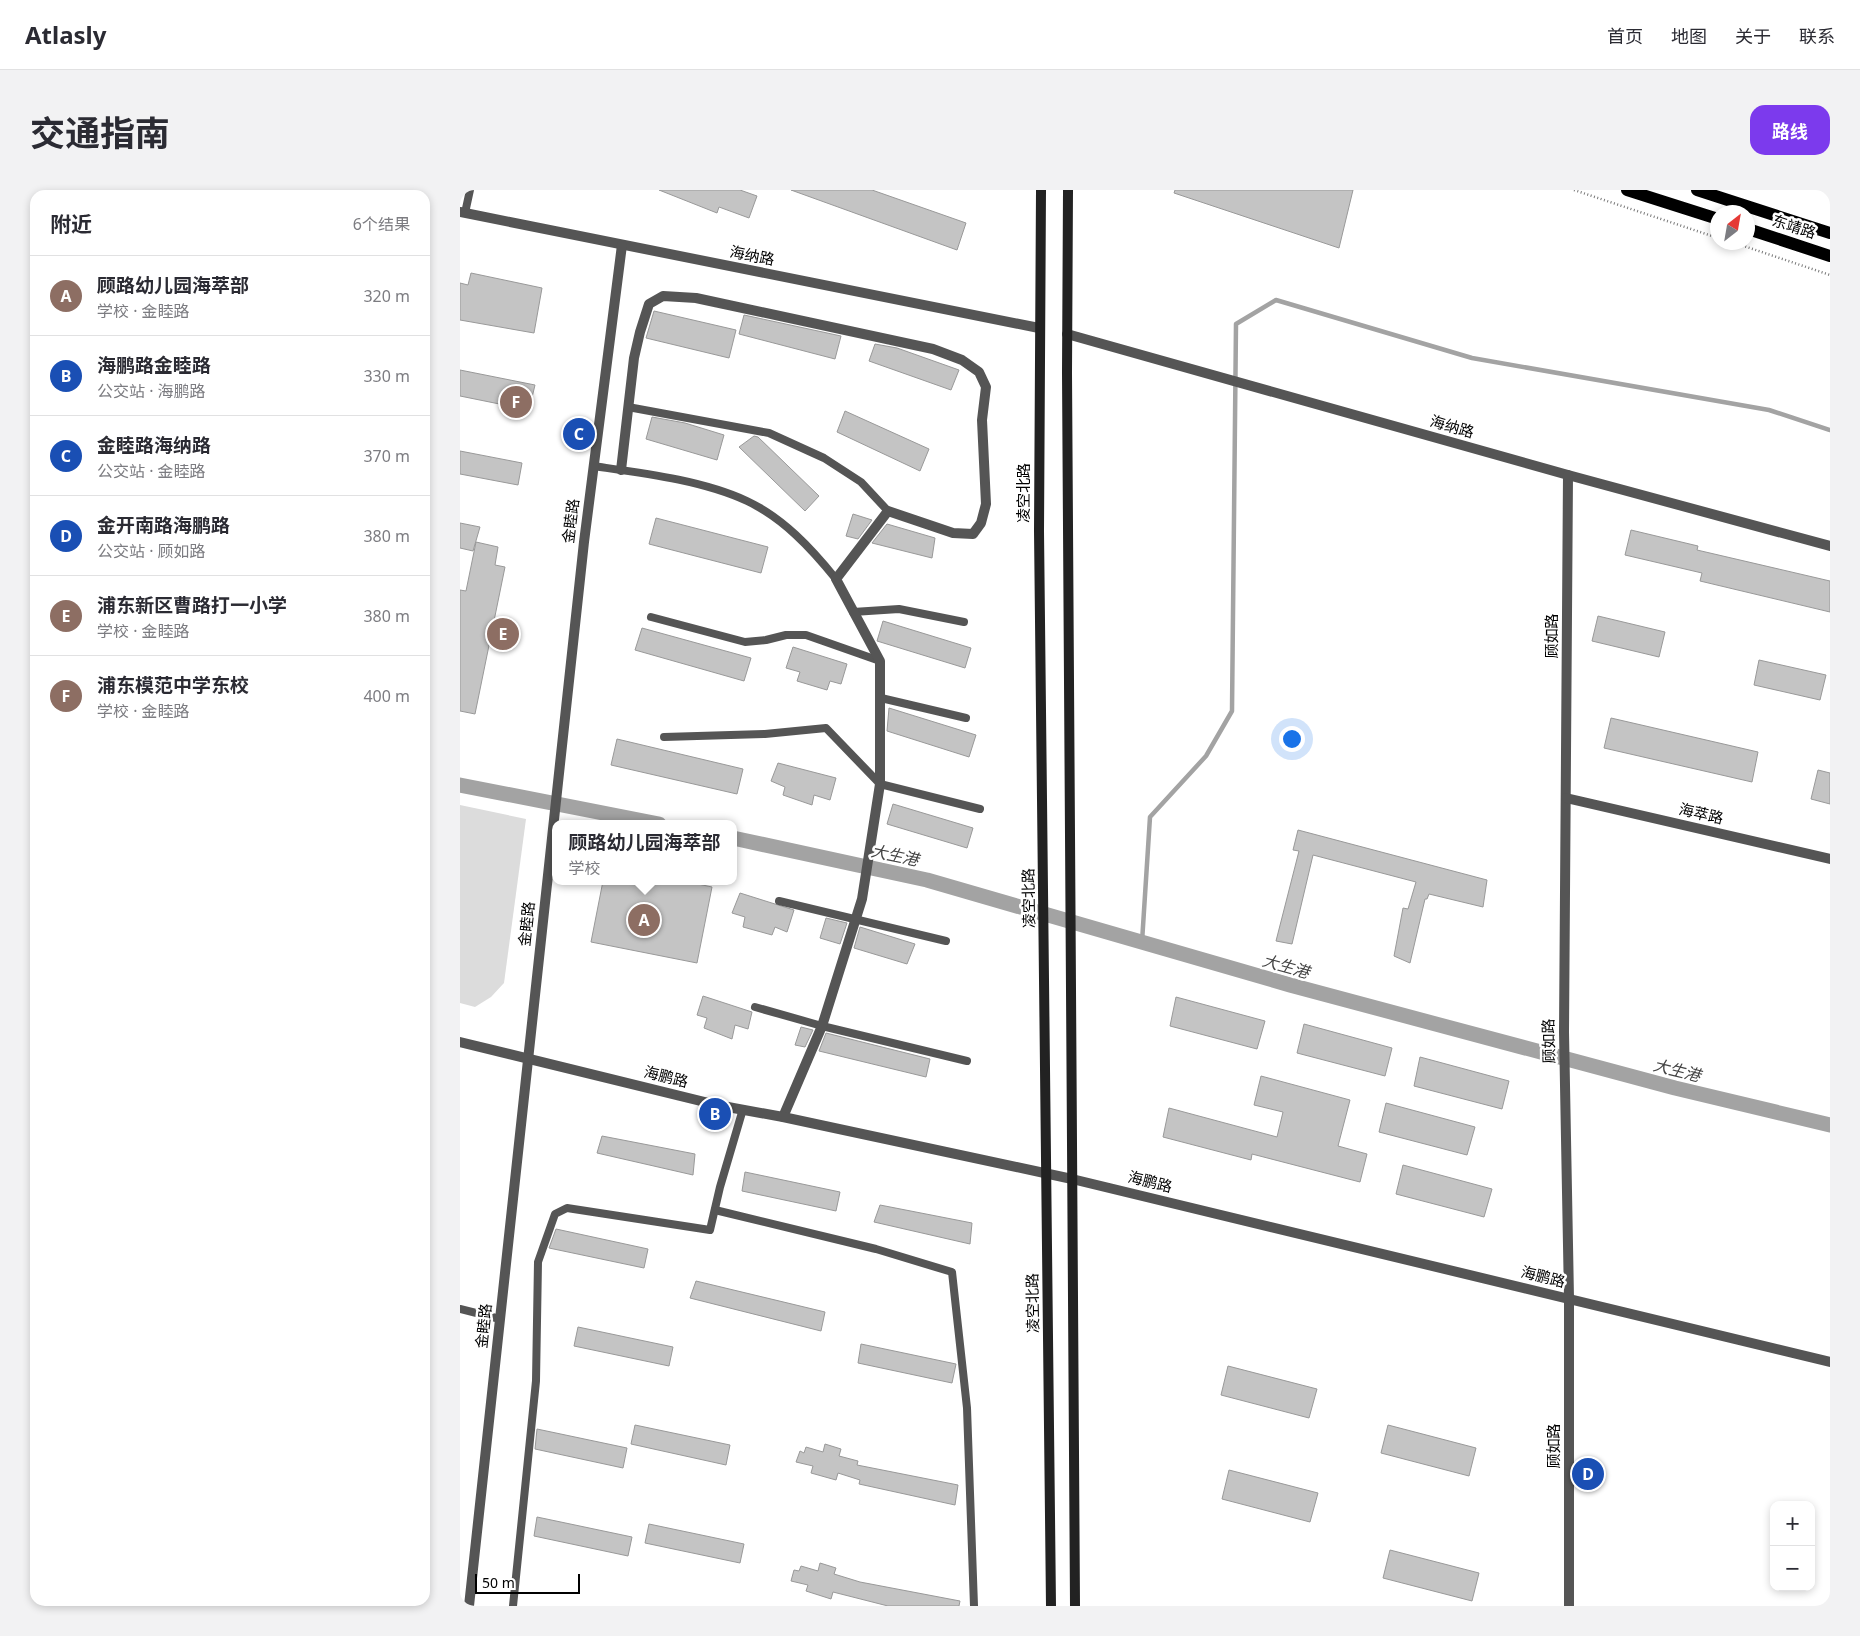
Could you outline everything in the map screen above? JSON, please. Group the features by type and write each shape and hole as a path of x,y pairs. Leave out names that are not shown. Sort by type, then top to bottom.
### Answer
{"main road":[{"name":"凌空北路","path":"1041,190 1039,328 1051,1606"},
{"path":"1068,190 1067,334 1075,1606"},
{"path":"1627,190 1710,216"},
{"name":"东靖路","path":"1697,190 1830,233"},
{"name":"东靖路","path":"1755,231 1830,256"}],"street":[{"name":"海纳路","path":"462,213 1039,328"},
{"name":"金睦路","path":"553,820 593,466 622,245"},
{"path":"621,470 628,407 640,332 649,304 663,296 696,298 933,348 962,360 979,372 986,387 982,420 986,504 981,524 973,534 953,533 888,511 836,578 880,661 880,784 872,844 856,920 822,1026 783,1117"},
{"name":"海纳路","path":"1067,334 1568,475 1830,546"},
{"name":"顾如路","path":"1568,475 1564,1032 1569,1298 1569,1606"},
{"name":"海萃路","path":"1566,798 1830,859"},
{"name":"金睦路","path":"469,1606 552,830"},
{"name":"海鹏路","path":"460,1042 717,1105 783,1117 1072,1179 1830,1362"}],"lane":[{"path":"462,213 470,190"},
{"path":"628,407 770,432 824,458 861,482 888,511"},
{"path":"593,466 705,487 746,501 773,517 808,545 836,578"},
{"path":"854,612 899,609 964,622"},
{"path":"651,617 745,642 766,640 786,635 806,635 880,661"},
{"path":"881,698 966,718"},
{"path":"664,737 765,734 826,728 880,784 980,809"},
{"path":"779,901 946,941"},
{"path":"754,1007 822,1026 967,1060"},
{"path":"513,1606 536,1381 538,1262 555,1214 567,1208 710,1230 742,1109"},
{"path":"715,1210 876,1249 952,1272 967,1408 974,1606"},
{"path":"460,1309 500,1319"}],"path":[{"path":"1574,190 1710,235"},
{"path":"1755,250 1830,275"}],"shaded area":[{"path":"460,805 526,819 504,983 491,997 475,1007 460,1003"}],"building":[{"path":"659,190 740,190 757,196 749,218 719,207 717,213"},
{"path":"791,190 872,190 966,223 957,250"},
{"path":"1175,190 1353,190 1339,248 1174,193"},
{"path":"471,273 542,288 534,333 460,320 460,283 468,285"},
{"path":"654,311 736,330 729,358 646,338"},
{"path":"744,315 841,336 835,359 739,334"},
{"path":"875,344 897,348 959,370 951,390 869,361"},
{"path":"460,370 535,385 529,410 460,396"},
{"path":"845,411 929,449 920,471 837,432"},
{"path":"652,417 685,423 724,435 717,460 646,439"},
{"path":"754,436 758,437 819,496 805,511 739,447"},
{"path":"460,451 522,463 518,485 460,474"},
{"path":"853,514 872,520 858,539 846,536"},
{"path":"656,518 768,547 761,573 649,544"},
{"path":"460,523 480,527 473,551 460,548"},
{"path":"887,524 935,538 932,558 872,543"},
{"path":"1631,530 1698,546 1697,550 1830,581 1830,612 1700,581 1702,573 1625,555"},
{"path":"476,542 498,547 495,565 505,567 475,714 460,711 460,590 466,591"},
{"path":"1598,616 1665,632 1659,657 1592,641"},
{"path":"883,621 971,648 965,668 877,641"},
{"path":"642,628 751,658 744,681 635,650"},
{"path":"793,647 847,664 841,684 830,681 827,690 797,681 800,672 786,668"},
{"path":"1759,660 1826,675 1820,700 1754,685"},
{"path":"889,708 976,735 969,757 887,731"},
{"path":"1611,718 1758,752 1752,782 1604,748"},
{"path":"617,739 743,769 737,794 611,765"},
{"path":"778,763 836,778 830,800 814,795 812,805 783,795 785,787 771,781"},
{"path":"1818,770 1830,773 1830,804 1811,799"},
{"path":"893,804 973,828 967,848 887,824"},
{"path":"1298,830 1487,880 1483,907 1429,894 1427,899 1425,899 1410,963 1394,956 1403,908 1408,909 1416,882 1313,855 1292,944 1276,941 1299,851 1293,850"},
{"path":"602,885 703,885 712,887 697,963 591,942"},
{"path":"740,893 794,910 787,932 775,927 772,935 743,927 745,917 732,913"},
{"path":"826,918 847,923 840,944 820,938"},
{"path":"860,927 915,944 907,964 854,948"},
{"path":"703,996 752,1012 748,1029 735,1025 732,1039 704,1028 707,1018 697,1015"},
{"path":"1176,997 1265,1021 1257,1049 1170,1026"},
{"path":"1304,1024 1392,1048 1385,1076 1297,1053"},
{"path":"801,1027 813,1030 805,1047 795,1045"},
{"path":"826,1033 930,1059 926,1077 819,1051"},
{"path":"1420,1057 1509,1081 1502,1109 1414,1086"},
{"path":"1261,1076 1350,1100 1338,1146 1367,1154 1360,1182 1252,1154 1251,1160 1163,1137 1169,1108 1277,1137 1283,1112 1254,1105"},
{"path":"1386,1103 1475,1127 1467,1155 1379,1132"},
{"path":"602,1136 695,1154 693,1175 597,1153"},
{"path":"1403,1165 1492,1189 1484,1217 1396,1194"},
{"path":"745,1172 840,1192 836,1211 742,1191"},
{"path":"880,1205 972,1223 970,1244 874,1222"},
{"path":"556,1229 648,1249 644,1268 549,1248"},
{"path":"696,1281 825,1312 821,1331 690,1298"},
{"path":"578,1327 673,1347 669,1366 574,1346"},
{"path":"861,1344 956,1364 952,1383 858,1363"},
{"path":"1228,1366 1317,1389 1309,1418 1221,1395"},
{"path":"635,1425 730,1445 726,1465 631,1444"},
{"path":"1388,1425 1476,1448 1469,1476 1381,1453"},
{"path":"537,1429 627,1448 623,1468 535,1449"},
{"path":"825,1444 841,1449 839,1456 858,1461 857,1465 958,1485 955,1505 859,1484 860,1480 838,1473 836,1480 811,1473 813,1466 796,1462 800,1451 804,1453 806,1447 823,1452"},
{"path":"1229,1470 1318,1493 1310,1522 1222,1499"},
{"path":"537,1517 632,1537 628,1556 534,1536"},
{"path":"649,1524 744,1544 740,1563 645,1543"},
{"path":"1390,1550 1479,1573 1472,1601 1383,1578"},
{"path":"820,1563 836,1568 834,1574 860,1582 960,1601 959,1606 888,1606 833,1592 831,1599 806,1591 808,1585 791,1581 794,1570 799,1571 801,1566 818,1571"}],"waterway":[{"path":"1142,942 1150,817 1206,756 1232,711 1236,324 1276,300 1472,358 1769,410 1830,430"},
{"name":"大生港","path":"460,785 639,820"},
{"name":"大生港","path":"737,839 927,880 1290,985 1675,1088 1830,1125"}],"place":[{"name":"浦东模范中学东校","path":"516,402"},
{"name":"金睦路海纳路","path":"579,434"},
{"name":"浦东新区曹路打一小学","path":"503,634"},
{"name":"顾路幼儿园海萃部","path":"644,920"},
{"name":"海鹏路金睦路","path":"715,1114"},
{"name":"金开南路海鹏路","path":"1588,1474"}]}
